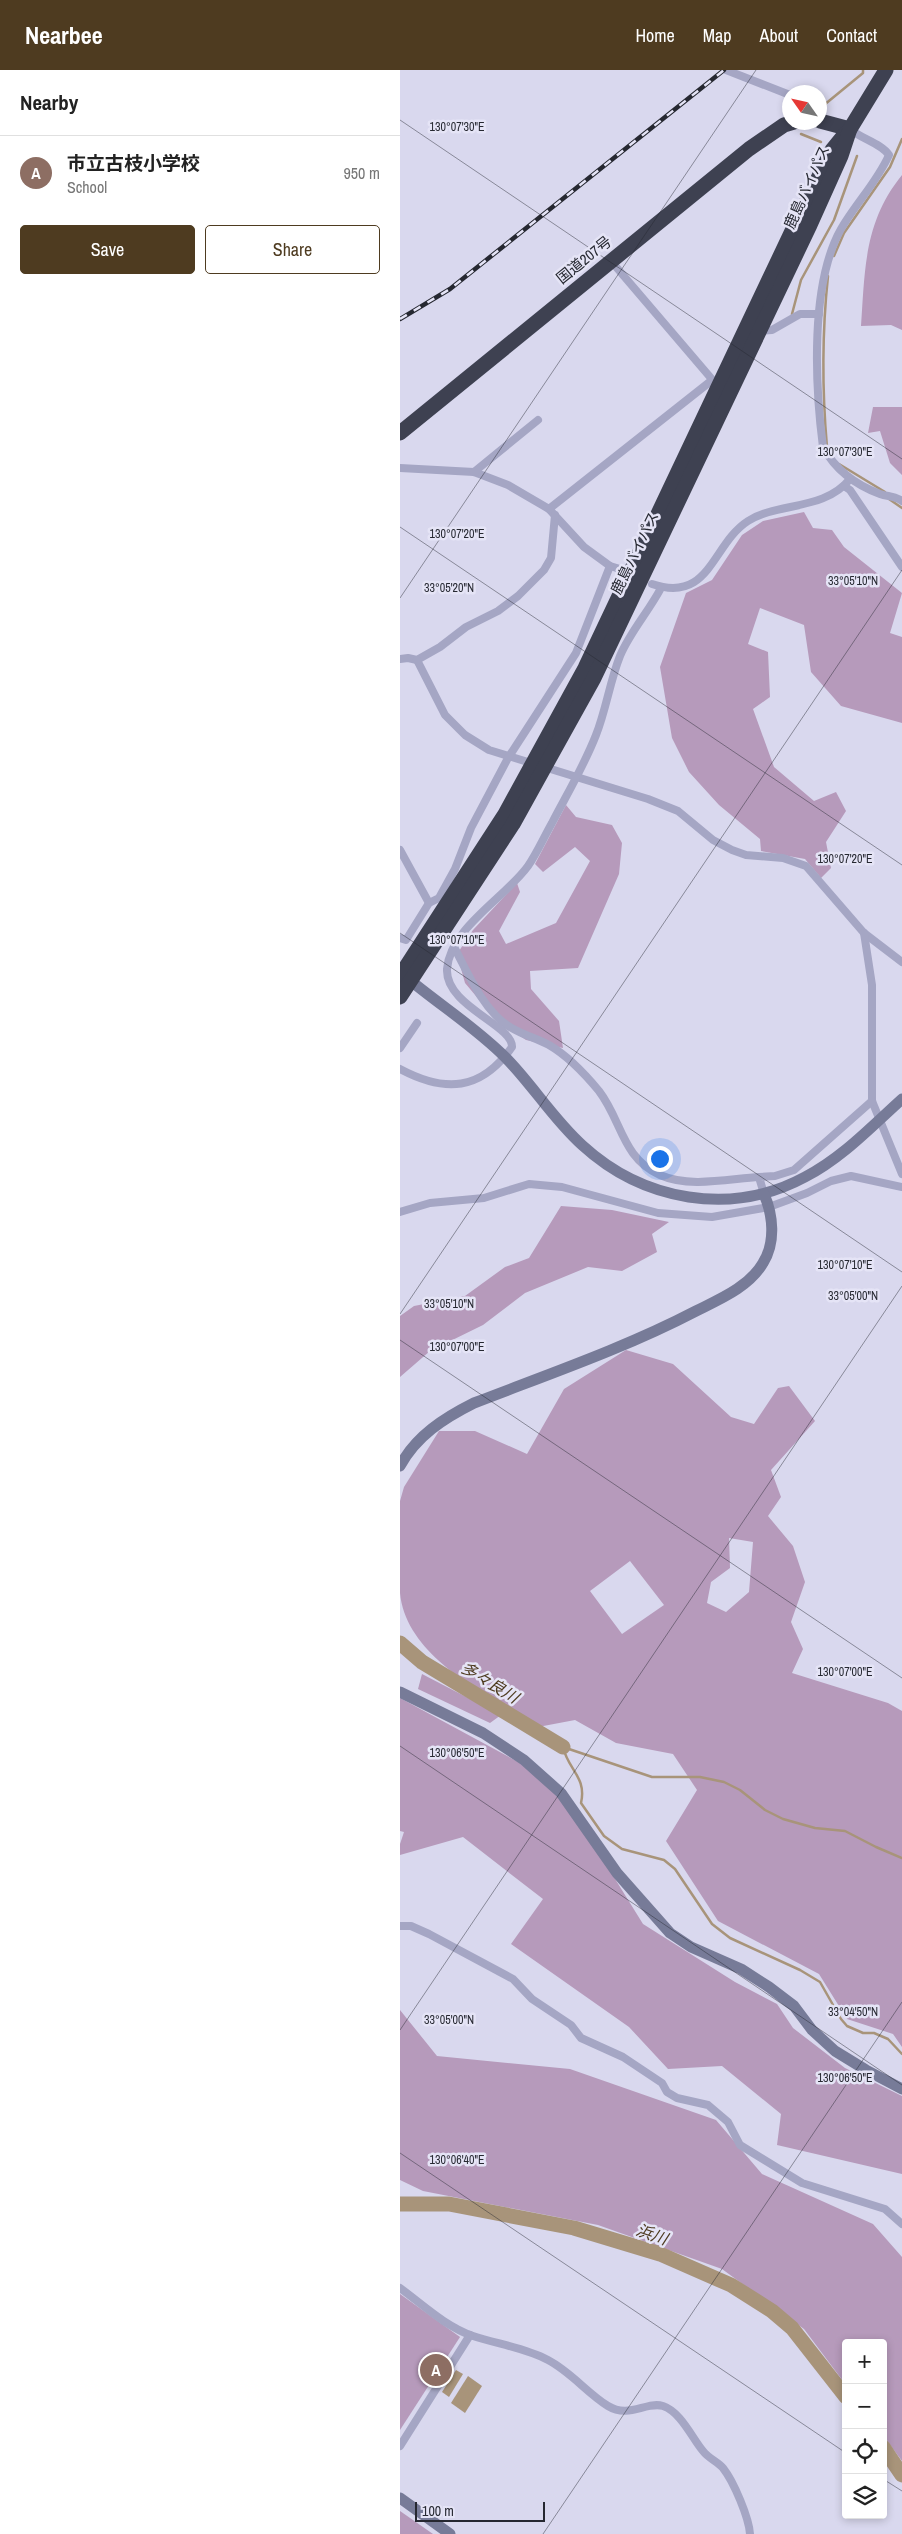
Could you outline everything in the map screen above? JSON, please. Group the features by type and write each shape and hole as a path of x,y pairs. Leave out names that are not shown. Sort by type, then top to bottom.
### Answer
{"highway":[{"path":"827,123 850,130 886,70"},
{"name":"国道207号","path":"400,433 749,149 782,126"},
{"name":"鹿島バイパス","path":"720,387 759,331 841,156 850,130"},
{"name":"鹿島バイパス","path":"400,997 403,976 512,824 594,678 720,387 832,150 850,130"}],"street":[{"path":"726,70 782,92"},
{"path":"850,130 859,137 886,151 889,155 884,168 842,228 825,269 819,314 818,365 824,447 830,460 850,479 902,501"},
{"path":"552,512 720,387 611,261"},
{"path":"759,331 772,330 800,314 819,314"},
{"path":"474,472 538,420"},
{"path":"400,468 474,472 508,485 552,512 584,547 610,566 620,569"},
{"path":"652,584 661,588 680,588 695,582 710,570 737,530 750,520 766,514 808,505 844,486 850,479"},
{"path":"844,486 850,490 902,567"},
{"path":"400,659 417,660 440,647 466,626 498,611 518,596 544,570 551,558 552,512"},
{"path":"400,949 403,939 429,903 439,898 455,869 471,828 581,643 610,566"},
{"path":"400,1069 429,1083 456,1085 481,1077 505,1057 512,1046 509,1037 464,1002 449,982 447,969 454,947 464,933 528,867 576,778 596,735 621,654 661,588"},
{"path":"417,660 445,715 465,734 488,750 511,759 648,799 678,811 713,840 732,850 746,855 783,858 806,866 864,933 902,962"},
{"path":"400,850 429,903"},
{"path":"864,933 872,985 873,1104 902,1174"},
{"path":"454,947 482,997 504,1023 519,1033 548,1045 571,1061 600,1094 636,1160 661,1176 687,1182 774,1176 794,1170 873,1104"},
{"path":"403,976 461,1018 505,1057 582,1145 618,1172 664,1193 706,1200 742,1198 764,1194 806,1177 825,1165 902,1099"},
{"path":"400,1048 417,1023"},
{"path":"400,1212 430,1203 484,1198 529,1184 562,1187 658,1213 712,1216 769,1207 807,1193 831,1180 851,1176 902,1187"},
{"path":"400,1466 420,1438 453,1414 474,1403 658,1331 743,1285 764,1262 770,1248 772,1221 758,1177"},
{"path":"400,1692 483,1734 524,1760 560,1793 617,1873 670,1933 691,1947 742,1969 770,1987 794,2006 812,2030 835,2051 902,2089"},
{"path":"400,1926 411,1926 429,1934 513,1979 532,1999 571,2025 581,2038 623,2057 662,2083 667,2092 677,2098 708,2105 728,2122 740,2145 802,2182 885,2209 902,2224"},
{"path":"400,2288 470,2335 546,2359 564,2369 608,2406 620,2411 634,2411 657,2405 665,2406 677,2416 704,2453 723,2468 749,2520 750,2534"},
{"path":"400,2446 470,2335"},
{"path":"400,2498 450,2534"}],"shaded area":[{"path":"902,175 902,330 891,325 861,326 866,266 873,228 889,193"},
{"path":"873,407 902,407 902,475 890,463 880,431 868,433"},
{"path":"804,512 813,528 832,530 844,547 902,593 890,633 902,637 902,723 841,706 811,672 804,625 760,608 748,644 768,652 770,697 753,709 774,767 814,801 836,792 846,811 826,842 831,868 821,878 805,859 761,851 760,839 719,805 689,772 672,738 660,667 686,593 712,580 742,535 763,521"},
{"path":"566,805 576,817 612,825 622,843 619,874 578,968 530,971 531,989 559,1021 563,1048 526,1040 497,1021 465,983 457,954 473,930 517,883 520,892 499,931 506,944 556,923 590,861 575,847 543,872 535,864"},
{"path":"561,1206 612,1210 669,1222 652,1234 657,1252 622,1271 588,1267 525,1293 483,1325 430,1351 400,1377 400,1316 414,1306 465,1296 505,1267 529,1258"},
{"path":"626,1350 673,1364 731,1417 754,1424 778,1388 789,1386 815,1421 771,1470 781,1497 768,1516 793,1546 805,1582 791,1622 803,1649 792,1673 888,1703 902,1711 902,2047 893,2034 847,2019 819,1974 718,1921 666,1841 697,1790 673,1754 616,1743 575,1720 538,1727 453,1673 417,1637 406,1616 400,1593 400,1501 404,1487 439,1431 475,1431 527,1454 564,1389","holes":["729,1538 753,1542 749,1592 726,1612 707,1603 711,1582 730,1568","630,1561 664,1605 622,1634 590,1591"]},
{"path":"422,1674 501,1715 490,1723 418,1689"},
{"path":"400,1698 544,1776 612,1874 643,1924 735,1982 777,2004 793,2028 845,2068 902,2096 902,2174 777,2145 781,2114 722,2066 668,2069 629,2027 511,1944 543,1899 463,1837 400,1855 400,1844 404,1832 400,1831"},
{"path":"400,2010 437,2056 570,2069 716,2120 762,2174 873,2224 902,2257 902,2461 887,2440 887,2339 842,2339 842,2380 804,2329 722,2269 598,2225 423,2191 400,2180"},
{"path":"400,2294 460,2337 400,2430"},
{"path":"456,2370 463,2374 449,2397 442,2392"},
{"path":"468,2376 482,2386 465,2413 451,2403"},
{"path":"400,2511 433,2534 400,2534"}],"waterway":[{"path":"827,103 863,73 863,70"},
{"path":"801,134 821,142"},
{"path":"834,256 844,233 890,167 902,139"},
{"path":"792,314 801,280 834,220 857,156"},
{"path":"827,447 823,362 828,276"},
{"path":"839,464 885,492"},
{"path":"889,499 902,508"},
{"name":"多々良川","path":"400,1643 422,1662 563,1747"},
{"path":"563,1747 565,1755 579,1780 582,1794 581,1803 604,1836 622,1849 664,1860 675,1869 712,1924 730,1938 800,1970 820,1982 847,2026 863,2033 874,2033 888,2039 902,2054"},
{"path":"563,1747 652,1777 700,1777 724,1782 740,1790 765,1810 783,1819 815,1828 845,1831 902,1858"},
{"name":"浜川","path":"400,2204 449,2204 574,2228 660,2254 731,2285 772,2311 792,2328 842,2392"},
{"name":"浜川","path":"887,2453 902,2475"}],"railway":[{"path":"400,319 450,289 724,70"}],"place":[{"name":"市立古枝小学校","path":"436,2370"}]}
